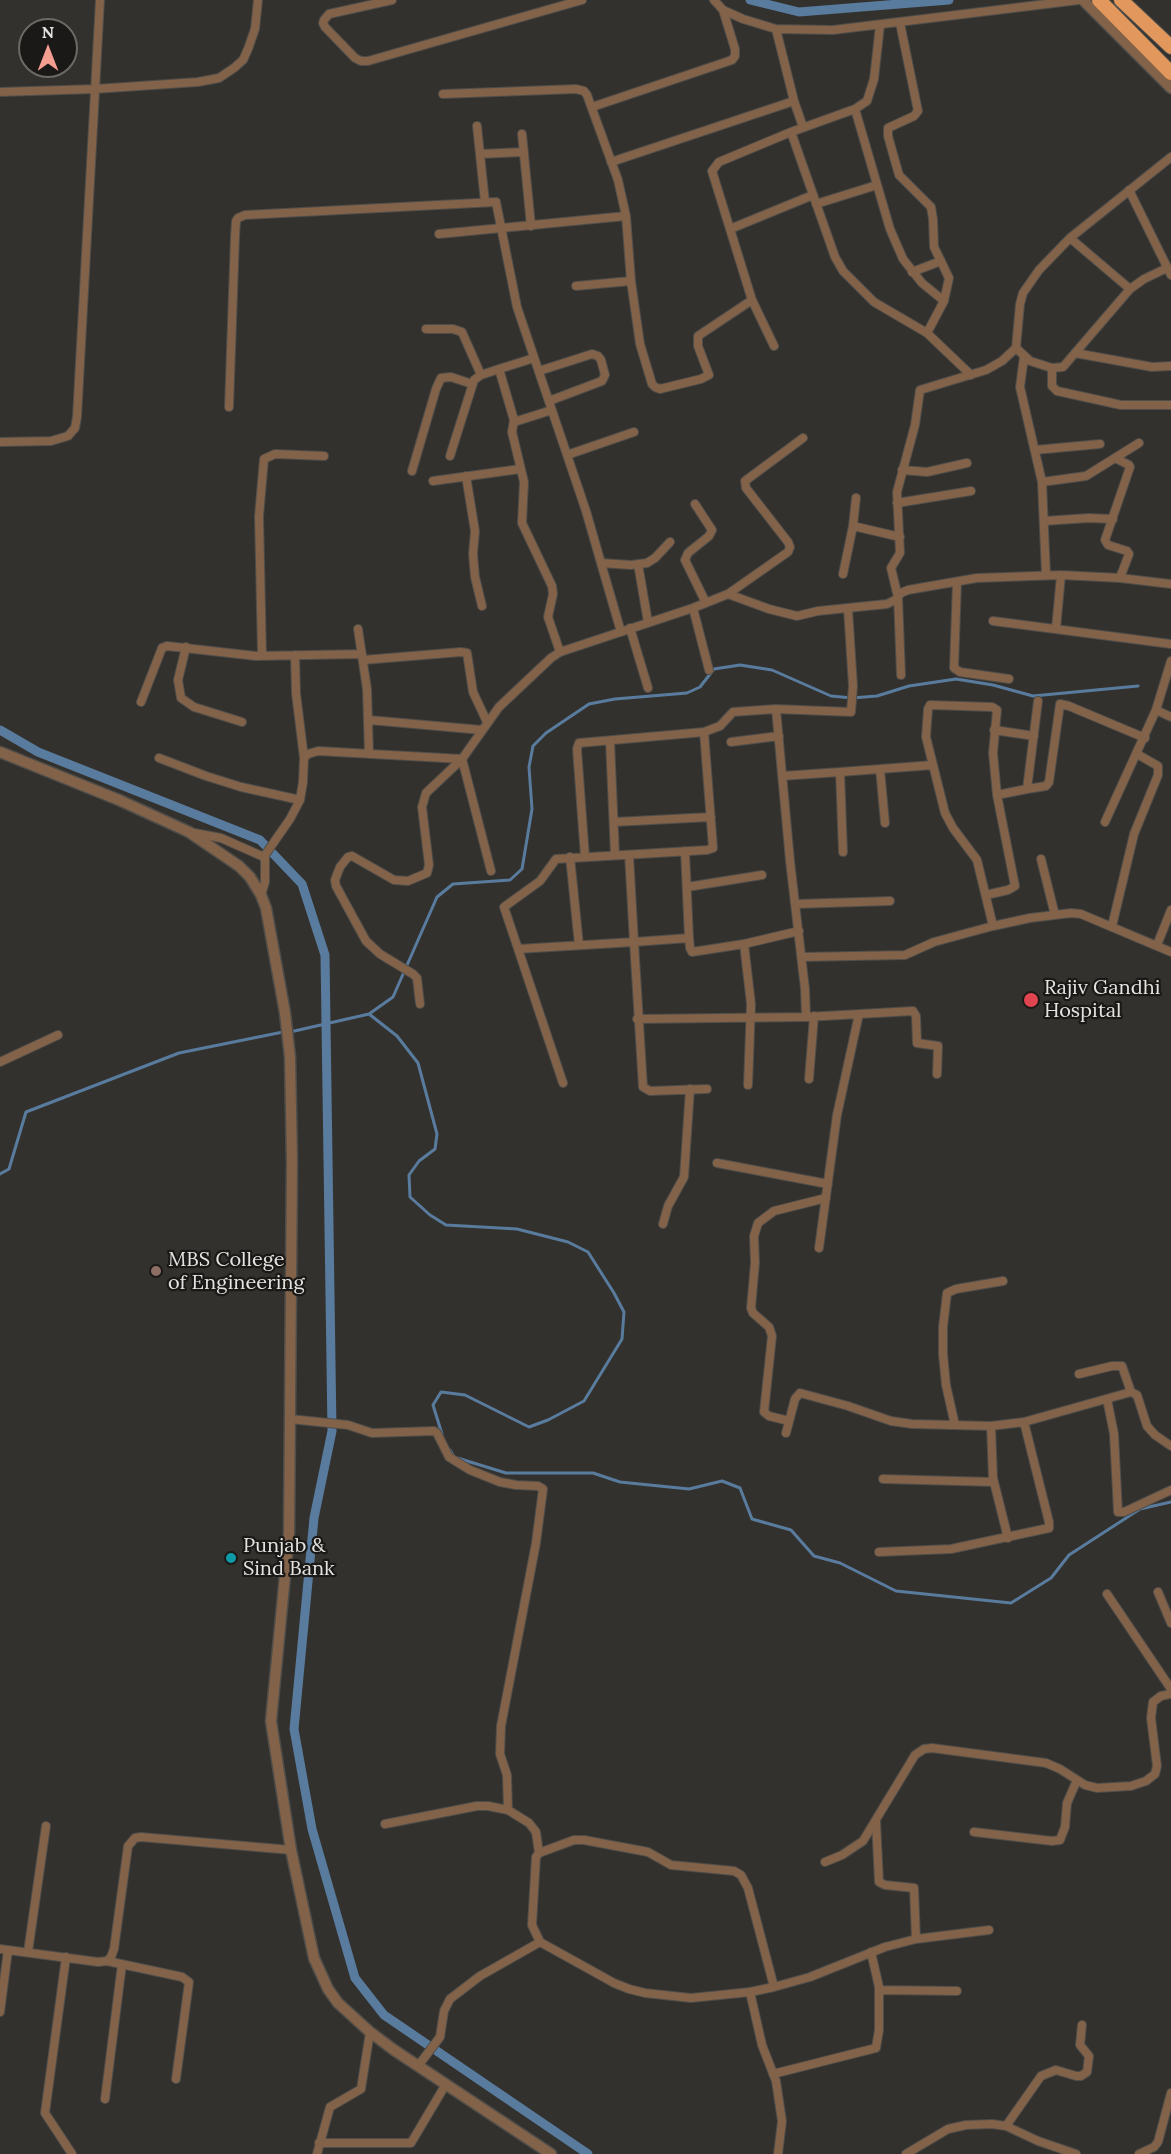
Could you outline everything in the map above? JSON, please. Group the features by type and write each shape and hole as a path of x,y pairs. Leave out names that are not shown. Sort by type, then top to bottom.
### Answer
{"highway":[{"path":"1099,0 1171,73"},
{"path":"1121,0 1171,47"}],"street":[{"path":"0,442 51,441 68,436 75,428 100,0"},
{"path":"0,92 95,89 208,81 226,74 243,60 253,39 258,0"},
{"path":"392,0 329,14 323,23 355,58 368,61 582,0"},
{"path":"714,0 723,10 743,19 776,28 833,30 1081,0 1171,88"},
{"path":"592,107 732,60 735,56 735,49 723,10"},
{"path":"900,23 918,111 914,116 888,128 888,136 899,175 931,207 934,247 949,278 944,301 927,333"},
{"path":"774,346 752,300 712,171 714,166 791,132 855,109 867,101 872,92 880,25"},
{"path":"776,28 803,128"},
{"path":"1155,33 1171,38"},
{"path":"443,94 580,90 587,95 622,193 639,344 655,387 660,388 702,379 709,375 698,346 698,336 752,300"},
{"path":"611,162 794,101"},
{"path":"855,109 877,184 903,259 922,283 944,301"},
{"path":"477,126 484,202"},
{"path":"791,132 835,257 852,282 874,302 927,333 970,375"},
{"path":"522,135 531,226"},
{"path":"480,154 524,152"},
{"path":"901,675 898,597 891,571 900,553 897,492 915,425 920,390 970,375 1002,362 1016,348 1017,317 1023,293 1039,270 1070,238 1171,157"},
{"path":"730,229 814,200 877,184"},
{"path":"1016,348 1030,361 1052,368 1063,367 1130,289 1144,279 1169,272 1129,190"},
{"path":"228,407 235,237 238,218 245,215 496,202 517,307 567,455 621,632"},
{"path":"439,234 626,216"},
{"path":"1070,238 1130,289"},
{"path":"912,272 941,261"},
{"path":"576,286 631,281"},
{"path":"426,329 453,329 462,332 481,375"},
{"path":"1075,353 1152,367 1171,366"},
{"path":"514,422 602,381 605,375 601,360 592,354 539,371"},
{"path":"1024,357 1020,387 1041,482 1046,575"},
{"path":"450,456 472,384 481,375 534,358"},
{"path":"1052,368 1052,386 1057,391 1121,405 1171,405"},
{"path":"499,369 514,422 512,432 524,486 522,523 552,586 553,594 548,617 560,652"},
{"path":"412,471 441,378 451,376 472,384"},
{"path":"567,455 634,432"},
{"path":"420,1004 417,978 380,954 366,941 339,892 336,880 340,867 348,857 352,856 378,872 401,881 415,879 427,873 429,865 423,814 424,799 429,788 462,759 499,707 551,658 560,652 693,608 728,594 788,552 790,547 788,542 746,488 745,481 803,438"},
{"path":"1041,482 1086,476 1139,443"},
{"path":"1035,450 1100,444"},
{"path":"262,655 259,516 264,459 275,454 324,456"},
{"path":"1115,458 1130,467 1105,543 1127,551 1129,554 1120,578"},
{"path":"903,470 927,472 967,463"},
{"path":"433,481 520,469"},
{"path":"466,476 475,531 473,554 475,577 483,606"},
{"path":"897,503 971,491"},
{"path":"843,574 856,498"},
{"path":"694,504 712,530 709,536 688,553 685,560 706,603"},
{"path":"1044,521 1113,519"},
{"path":"853,526 900,537"},
{"path":"601,563 638,564 655,558 670,542"},
{"path":"638,564 648,622"},
{"path":"728,594 792,616 887,604 908,590 989,577 1061,575 1120,578 1171,584"},
{"path":"1056,629 1061,575"},
{"path":"957,582 954,668 960,672 1009,678"},
{"path":"693,608 709,670"},
{"path":"585,856 578,745 581,742 704,732 720,726 733,712 776,709 850,712 852,698 848,609"},
{"path":"993,621 1171,644"},
{"path":"630,628 648,688"},
{"path":"358,629 369,720 369,754"},
{"path":"141,702 162,648 171,645 262,655 362,657 461,652 466,653 473,693 484,726"},
{"path":"186,647 178,680 182,698 194,707 242,722"},
{"path":"261,895 265,882 265,855 300,800 303,782 304,758 296,693 295,655"},
{"path":"1105,822 1145,738 1166,683 1171,661"},
{"path":"1028,789 1038,701"},
{"path":"997,795 1046,786 1049,782 1060,704 1065,704 1145,738"},
{"path":"986,895 1015,886 997,795 993,762 997,713 995,708 930,705 926,737 945,813 953,828 977,860 993,926"},
{"path":"776,709 809,1016 809,1079"},
{"path":"1156,710 1171,717"},
{"path":"369,720 484,726"},
{"path":"994,730 1034,736"},
{"path":"563,1083 504,907 540,881 556,860 570,857 713,848 704,732"},
{"path":"731,742 778,736"},
{"path":"610,741 615,855"},
{"path":"304,758 311,752 326,751 462,759"},
{"path":"0,752 189,832 239,866 250,877 261,895 266,908 285,1012 290,1057 289,1534 271,1721 291,1850 314,1958 321,1975 338,2003 370,2032 421,2062 446,2084 551,2154"},
{"path":"1112,926 1134,834 1158,775 1158,766 1137,754"},
{"path":"159,758 232,784 300,800"},
{"path":"462,759 491,871"},
{"path":"782,776 933,765"},
{"path":"880,769 885,823"},
{"path":"840,772 843,852"},
{"path":"614,822 711,817"},
{"path":"189,832 221,838 265,855"},
{"path":"685,851 689,938 692,952 744,944 799,931"},
{"path":"629,855 637,1019 643,1087 650,1091 707,1089"},
{"path":"570,857 579,945"},
{"path":"1041,859 1055,915"},
{"path":"687,887 762,875"},
{"path":"796,904 890,901"},
{"path":"1157,945 1171,910"},
{"path":"802,957 905,955 934,942 993,926 1055,915 1081,914 1171,952"},
{"path":"518,949 689,938"},
{"path":"744,944 751,1016 748,1085"},
{"path":"637,1019 809,1016 910,1011 915,1012 917,1043 938,1046 937,1074"},
{"path":"819,1248 837,1115 858,1014"},
{"path":"0,1062 58,1035"},
{"path":"663,1224 668,1206 684,1177 690,1089"},
{"path":"717,1163 828,1184"},
{"path":"789,1421 769,1416 764,1412 772,1336 769,1328 753,1313 751,1308 755,1263 754,1236 758,1223 774,1211 826,1198"},
{"path":"955,1425 946,1385 943,1354 947,1293 956,1289 1003,1281"},
{"path":"1079,1374 1112,1366 1122,1366 1131,1392"},
{"path":"786,1433 795,1399 800,1394 848,1406 891,1421 991,1425 1023,1422 1131,1392 1137,1395 1147,1426 1171,1446"},
{"path":"1107,1399 1114,1434 1118,1512 1124,1512 1171,1490"},
{"path":"291,1419 348,1425 372,1433 434,1431 449,1457 470,1470 510,1484 538,1486 543,1489 536,1543 501,1726 500,1754 507,1775 508,1810"},
{"path":"879,1552 943,1550 1047,1529 1049,1524 1023,1422"},
{"path":"991,1425 994,1482 1008,1538"},
{"path":"884,1479 994,1482"},
{"path":"1158,1592 1171,1623"},
{"path":"1107,1594 1171,1689"},
{"path":"825,1862 858,1845 876,1821 915,1755 924,1749 932,1748 1046,1763 1085,1785 1097,1788 1131,1786 1152,1777 1157,1766 1151,1718 1153,1702 1161,1696 1171,1694"},
{"path":"974,1832 1060,1840 1064,1832 1067,1803 1077,1780"},
{"path":"385,1824 477,1806 508,1810 533,1827 537,1838 538,1853 534,1865 531,1916 540,1942 629,1989 691,1998 750,1992 810,1977 871,1952 916,1939 989,1930"},
{"path":"876,1821 879,1882 885,1885 914,1888 916,1939"},
{"path":"28,1952 46,1826"},
{"path":"108,1961 114,1949 128,1846 135,1838 291,1850"},
{"path":"538,1853 574,1840 584,1840 639,1850 671,1865 734,1871 741,1875 748,1888 774,1987"},
{"path":"421,2062 440,2037 444,2011 450,1999 480,1976 540,1942"},
{"path":"0,2012 4,1949 98,1962 108,1961 182,1977 189,1982 176,2079"},
{"path":"773,2074 876,2048 879,2030 879,1990 871,1952"},
{"path":"66,1957 45,2113 68,2153"},
{"path":"105,2099 122,1964"},
{"path":"879,1990 957,1991"},
{"path":"750,1992 762,2045 773,2074 782,2121 778,2154"},
{"path":"1006,2126 1041,2076 1056,2070 1076,2076 1085,2075 1089,2056 1080,2045 1082,2025"},
{"path":"317,2154 330,2106 361,2089 370,2032"},
{"path":"319,2143 411,2144 446,2084"},
{"path":"1139,2154 1154,2147 1158,2142 1171,2093"},
{"path":"906,2154 948,2129 966,2125 997,2124 1076,2154"}],"waterway":[{"path":"750,0 799,12 949,0"},
{"path":"290,1032 369,1014 393,997 437,897 453,884 510,880 522,869 532,809 529,767 533,746 546,733 589,704 615,699 687,693 700,687 714,669 740,665 772,670 831,696 852,698 877,696 909,686 956,679 993,685 1033,696 1138,686"},
{"path":"0,730 38,752 260,840 302,884 325,955 332,1431 314,1518 294,1729 312,1829 355,1978 384,2015 588,2154"},
{"path":"369,1014 397,1036 418,1063 437,1134 435,1149 419,1161 409,1175 410,1197 430,1215 446,1225 517,1229 568,1242 588,1252 624,1312 622,1339 584,1401 529,1427 465,1395 441,1392 433,1405 442,1434"},
{"path":"0,1174 9,1169 26,1112 179,1053 283,1032"},
{"path":"450,1450 454,1457 506,1473 593,1473 620,1482 689,1489 722,1481 740,1488 752,1519 791,1530 814,1556 840,1563 896,1591 1011,1603 1051,1578 1069,1555 1140,1509 1171,1502"}],"place":[{"name":"Rajiv Gandhi Hospital","path":"1031,1000"},
{"name":"MBS College of Engineering","path":"156,1271"},
{"name":"Punjab & Sind Bank","path":"231,1558"}]}
